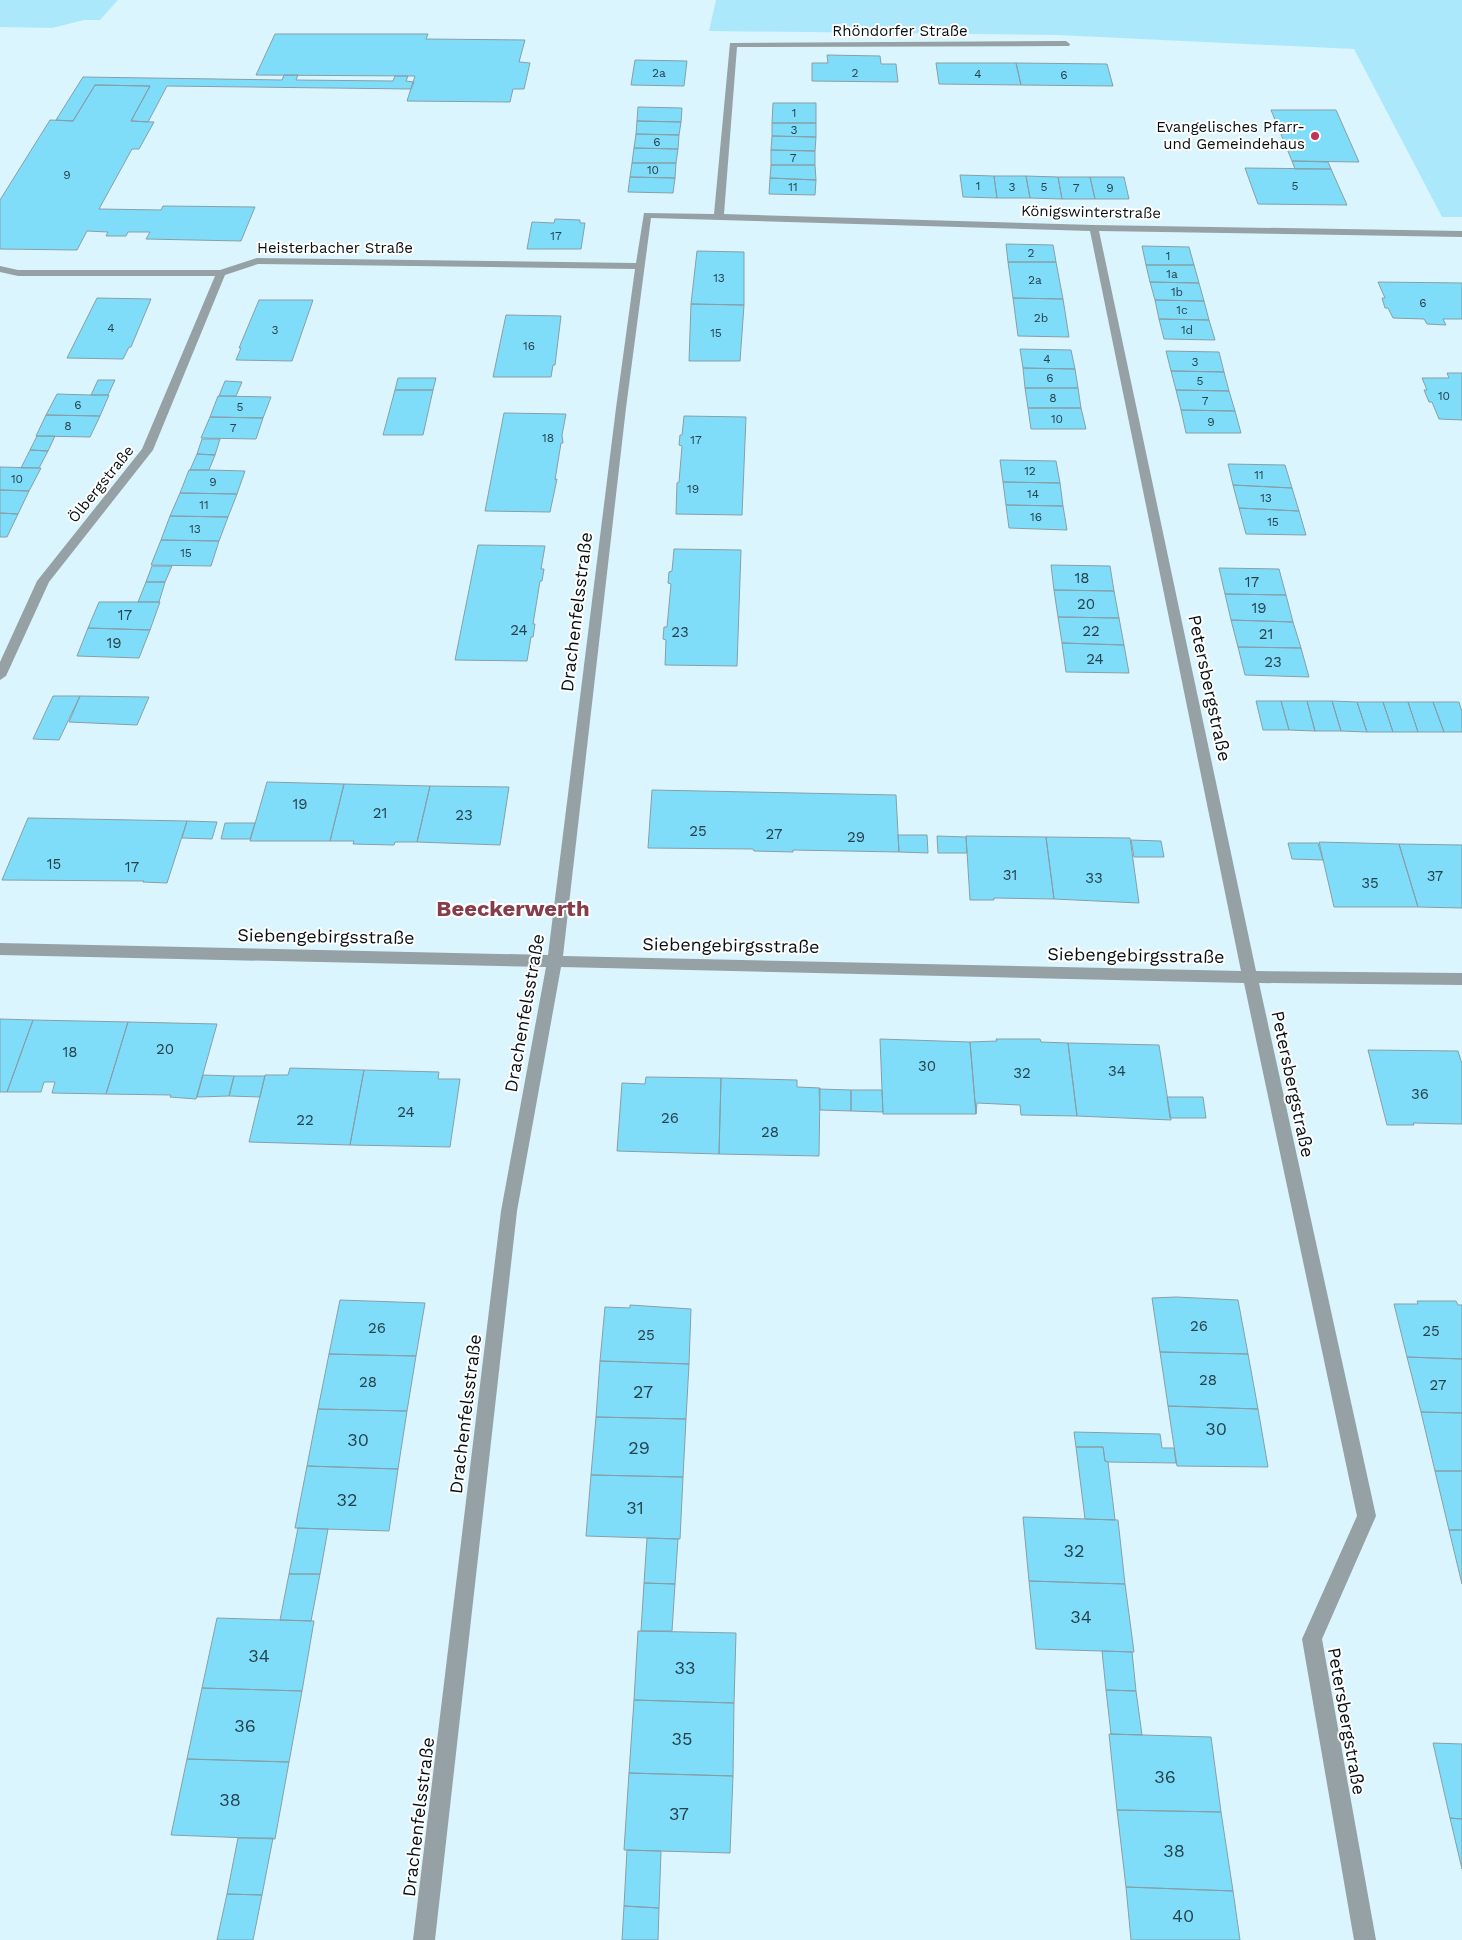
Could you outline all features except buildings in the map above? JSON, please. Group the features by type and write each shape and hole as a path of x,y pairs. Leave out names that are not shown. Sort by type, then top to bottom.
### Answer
{"street":[{"name":"Rhöndorfer Straße","path":"720,216 733,45 1066,44"},
{"name":"Drachenfelsstraße","path":"424,1940 509,1211 555,960 621,408 642,266 647,216 720,216"},
{"name":"Königswinterstraße","path":"720,216 1094,228 1462,234"},
{"name":"Petersbergstraße","path":"1094,228 1250,977 1367,1516 1312,1639 1365,1940"},
{"name":"Heisterbacher Straße","path":"0,270 18,273 221,273 257,261 642,266"},
{"name":"Ölbergstraße","path":"0,676 43,581 147,450 221,273"},
{"name":"Siebengebirgsstraße","path":"0,949 1250,977 1462,979"}],"shaded area":[{"path":"0,0 118,0 100,20 84,20 52,28 0,27"},
{"path":"716,0 1462,0 1462,217 1442,217 1354,49 1057,35 709,31"}],"place":[{"name":"Evangelisches Pfarr- und Gemeindehaus","path":"1315,136"}],"district":[{"name":"Beeckerwerth","path":"513,908"}]}
